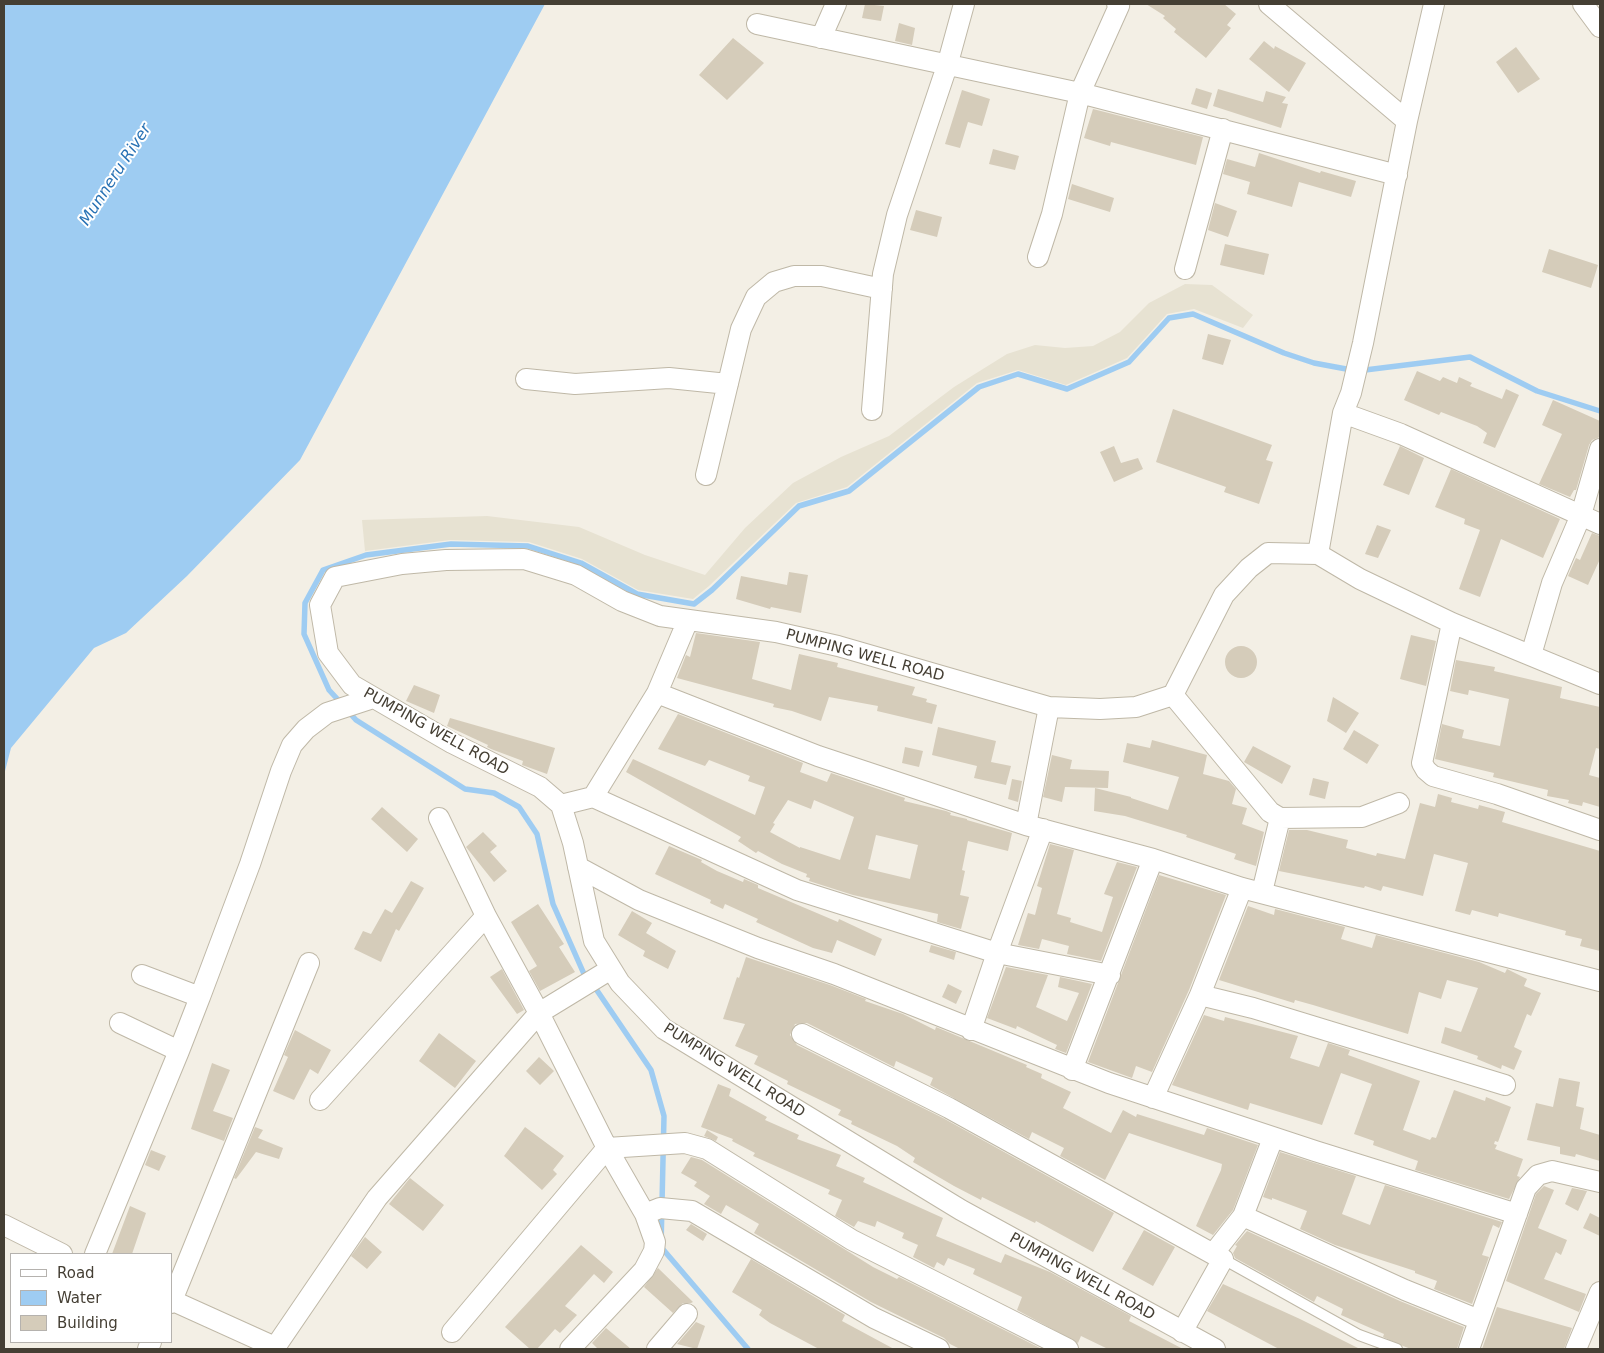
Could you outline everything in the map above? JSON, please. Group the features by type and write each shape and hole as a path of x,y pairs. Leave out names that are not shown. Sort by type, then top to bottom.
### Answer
{"street":[{"path":"821,38 836,4"},
{"path":"872,410 883,274 897,215 947,66 964,4"},
{"path":"1038,257 1052,214 1080,93 1119,6 1117,4"},
{"path":"1269,4 1407,121"},
{"path":"1318,554 1343,413 1351,393 1363,342 1407,121 1434,4"},
{"path":"1583,4 1600,27"},
{"path":"757,24 1080,93 1397,175"},
{"path":"1186,269 1223,129"},
{"path":"706,475 741,329 756,297 774,282 794,276 822,276 882,289"},
{"path":"526,379 575,384 669,378 728,384"},
{"path":"1343,413 1401,434 1600,524"},
{"path":"1531,655 1552,583 1581,515 1600,449"},
{"path":"1399,803 1362,816 1280,818 1270,812 1174,696 1224,595 1249,568 1268,554 1318,554 1360,579 1452,623 1600,684"},
{"name":"PUMPING WELL ROAD","path":"1174,696 1136,707 1100,710 1049,707 838,646 776,632 660,616 622,601 576,575 524,559 446,560 402,564 335,577 320,605 328,653 364,700 540,787 561,805 578,867 594,941 620,983 664,1029 961,1210 1215,1349"},
{"path":"593,797 657,693 688,620"},
{"path":"1452,623 1422,763 1426,770 1433,776 1497,794 1600,830"},
{"path":"657,693 818,756 1035,827 1153,859 1242,888 1600,981"},
{"path":"95,1253 200,997 250,864 280,771 292,745 306,729 327,713 364,700"},
{"path":"971,1030 997,953 1035,827 1049,707"},
{"path":"561,805 593,797 797,890 997,953 1110,975"},
{"path":"439,818 486,916 539,1013 607,1148 653,1211 655,1242 650,1260 644,1270 570,1349"},
{"path":"1262,892 1280,818"},
{"path":"1072,1070 1153,859"},
{"path":"578,867 639,900 758,948 834,974 1072,1070 1274,1138 1517,1214"},
{"path":"1153,1098 1200,995 1242,888"},
{"path":"320,1100 486,916"},
{"path":"309,963 172,1301 274,1348 377,1198 539,1013 611,969"},
{"path":"142,975 200,997"},
{"path":"1200,995 1252,1008 1505,1085"},
{"path":"120,1023 179,1051"},
{"path":"802,1034 949,1108 1141,1216 1218,1256"},
{"path":"1182,1332 1218,1256 1242,1216 1274,1138"},
{"path":"452,1332 607,1148 685,1143 707,1149 852,1240 1068,1349"},
{"path":"1469,1349 1526,1188 1538,1175 1552,1171 1600,1182"},
{"path":"653,1211 692,1211 874,1318 939,1349"},
{"path":"1242,1216 1405,1290 1479,1320"},
{"path":"4,1225 60,1253"},
{"path":"1576,1349 1600,1292"},
{"path":"657,1349 687,1314"}],"lane":[{"path":"1218,1256 1359,1335 1397,1349"}],"shaded area":[{"path":"1185,284 1212,285 1253,315 1243,328 1194,309 1167,314 1127,358 1066,385 1018,370 977,383 847,487 796,503 693,599 638,590 582,559 529,542 450,540 365,551 362,520 487,516 579,527 645,555 705,575 745,528 793,483 841,457 889,436 954,387 1007,354 1035,345 1065,348 1093,346 1120,332 1149,303"}],"water":[{"name":"Munneru River","path":"4,4 545,4 300,460 187,576 126,633 94,648 11,748 4,775"}],"building":[{"path":"865,4 884,6 881,21 862,18"},
{"path":"1146,4 1224,4 1236,14 1227,25 1231,28 1206,58 1174,32 1176,29 1163,18 1165,16"},
{"path":"899,23 915,28 912,45 895,41"},
{"path":"733,38 764,63 727,100 699,75"},
{"path":"1264,41 1274,49 1275,46 1306,63 1289,92 1249,59"},
{"path":"1516,47 1540,79 1518,93 1496,62"},
{"path":"1196,88 1212,93 1207,109 1191,104"},
{"path":"1218,89 1263,102 1266,91 1286,97 1282,103 1288,104 1281,128 1213,106"},
{"path":"962,90 990,99 982,126 968,122 960,148 945,144"},
{"path":"1093,109 1203,137 1196,165 1111,142 1110,146 1084,138"},
{"path":"993,149 1019,156 1015,170 989,164"},
{"path":"1259,153 1320,173 1321,171 1356,181 1351,197 1299,182 1292,207 1247,194 1250,182 1223,174 1227,159 1255,167"},
{"path":"1072,184 1114,198 1110,212 1068,199"},
{"path":"1215,203 1237,211 1228,237 1208,230"},
{"path":"916,210 942,217 937,237 910,230"},
{"path":"1225,244 1269,254 1264,275 1220,265"},
{"path":"1549,249 1598,265 1591,288 1542,272"},
{"path":"1208,334 1231,340 1223,365 1202,359"},
{"path":"1417,371 1440,381 1443,377 1457,383 1459,377 1472,383 1470,386 1502,399 1506,389 1519,395 1495,448 1483,443 1487,433 1477,426 1441,412 1439,415 1404,400"},
{"path":"1553,400 1600,421 1600,437 1592,440 1589,445 1576,490 1574,490 1570,497 1539,484 1562,434 1542,425"},
{"path":"1173,409 1272,445 1266,460 1273,462 1259,504 1224,492 1226,487 1156,462"},
{"path":"1114,446 1121,463 1138,458 1143,469 1114,482 1100,452"},
{"path":"1400,446 1424,458 1409,495 1383,485"},
{"path":"1451,469 1560,519 1543,558 1501,539 1480,597 1459,589 1480,530 1464,524 1465,519 1435,507"},
{"path":"1377,525 1391,530 1378,558 1365,554"},
{"path":"1592,533 1600,536 1600,559 1588,585 1568,576 1576,558 1580,560"},
{"path":"789,572 808,575 801,613 771,607 770,609 736,599 741,576 787,585"},
{"path":"696,633 760,642 752,679 791,690 799,654 838,663 837,667 915,687 912,695 927,699 926,702 937,705 932,724 877,711 878,706 829,697 821,721 773,707 774,704 677,678 686,655 690,657"},
{"path":"1411,635 1436,641 1426,686 1400,679"},
{"path":"1241,646 1247,647 1252,651 1256,656 1256,668 1252,673 1247,677 1241,678 1235,677 1230,673 1226,668 1225,662 1226,656 1230,651 1235,647"},
{"path":"1456,660 1495,667 1494,671 1562,687 1560,698 1600,707 1600,749 1596,748 1589,775 1600,778 1600,807 1583,802 1582,806 1568,803 1569,800 1547,796 1548,790 1493,777 1494,773 1435,759 1442,724 1464,730 1462,738 1500,746 1509,699 1469,690 1468,695 1450,691"},
{"path":"414,685 440,695 434,713 406,701"},
{"path":"1333,697 1359,713 1346,733 1327,721"},
{"path":"678,714 803,763 800,772 827,782 831,773 905,798 904,801 946,811 951,813 950,815 1012,833 1008,851 968,841 962,870 965,871 960,895 969,897 961,929 937,922 938,914 853,895 809,881 810,878 806,877 807,874 782,864 758,851 756,853 738,841 741,837 626,772 633,759 755,815 765,787 748,781 750,776 709,760 705,766 658,749","holes":["788,800 811,809 814,800 854,817 840,860 800,848 770,832 775,824 773,823","876,835 918,845 910,879 868,869"]},
{"path":"450,718 555,748 547,774 522,765 523,761 491,749 487,747 488,745 447,726"},
{"path":"938,727 996,741 991,762 1011,766 1006,785 974,778 977,766 932,755"},
{"path":"1354,730 1379,745 1367,764 1343,749"},
{"path":"1152,740 1207,755 1203,774 1229,781 1236,789 1232,804 1247,808 1242,824 1264,832 1256,866 1234,859 1236,854 1186,837 1187,835 1125,816 1094,811 1095,788 1131,797 1168,810 1179,777 1123,762 1127,743 1150,748"},
{"path":"1253,746 1291,766 1282,784 1244,762"},
{"path":"905,747 923,751 919,767 902,763"},
{"path":"1052,755 1072,760 1070,769 1109,771 1108,788 1065,787 1062,802 1043,797"},
{"path":"1313,778 1329,782 1325,799 1309,795"},
{"path":"1012,779 1022,781 1018,802 1008,799"},
{"path":"1438,794 1452,798 1451,802 1478,809 1479,805 1505,812 1502,822 1600,851 1600,951 1580,946 1582,939 1565,935 1566,931 1499,913 1498,917 1472,910 1470,915 1455,911 1468,863 1434,854 1423,896 1383,886 1381,891 1365,886 1364,888 1279,871 1289,830 1307,830 1348,840 1346,848 1376,856 1377,853 1405,859 1420,803 1435,807"},
{"path":"382,807 418,839 407,852 371,819"},
{"path":"483,832 497,846 490,852 507,871 494,882 466,847"},
{"path":"1050,844 1074,850 1057,914 1071,918 1070,922 1102,932 1113,897 1104,894 1117,862 1137,867 1101,961 1067,954 1069,946 1042,939 1039,949 1018,945 1028,913 1035,915 1042,888 1037,886"},
{"path":"669,846 702,860 701,862 717,871 743,882 744,879 758,885 758,888 838,922 839,919 882,939 875,956 837,940 832,953 813,948 756,922 758,919 725,904 723,909 710,903 711,900 655,874"},
{"path":"1159,875 1226,895 1189,990 1152,1072 1136,1066 1132,1078 1088,1062"},
{"path":"411,881 424,888 399,931 396,929 381,962 354,949 363,931 371,934 385,909 392,913"},
{"path":"538,904 564,944 559,947 575,972 540,991 529,971 537,966 511,922"},
{"path":"1248,906 1274,915 1275,909 1345,927 1341,939 1372,948 1376,935 1479,962 1505,973 1507,969 1527,979 1524,986 1541,993 1531,1016 1527,1014 1514,1047 1522,1051 1514,1070 1502,1065 1501,1069 1477,1059 1478,1056 1441,1043 1445,1027 1461,1032 1478,988 1447,980 1441,999 1419,992 1408,1034 1313,1005 1295,1000 1294,1003 1219,980"},
{"path":"632,911 652,923 646,933 676,951 668,969 643,956 645,951 618,935"},
{"path":"931,945 956,952 954,960 929,952"},
{"path":"746,957 830,985 866,999 865,1001 903,1014 935,1030 936,1027 1027,1065 1026,1067 1042,1074 1041,1078 1071,1092 1063,1108 1111,1133 1123,1110 1136,1117 1137,1114 1204,1135 1207,1128 1258,1145 1233,1210 1213,1235 1196,1226 1222,1164 1129,1133 1105,1180 1060,1156 1064,1148 1032,1132 1029,1139 930,1085 933,1078 896,1061 894,1067 807,1023 795,1024 790,1035 797,1045 943,1118 1114,1213 1093,1252 1036,1221 1035,1223 982,1197 981,1200 954,1186 913,1162 915,1158 897,1146 851,1124 852,1121 838,1115 841,1110 787,1084 788,1081 754,1064 758,1056 735,1046 745,1024 723,1019"},
{"path":"1006,967 1048,975 1036,1007 1067,1021 1079,993 1058,987 1060,977 1092,984 1066,1053 1055,1049 1057,1045 1017,1026 1016,1029 987,1018"},
{"path":"502,969 524,1010 517,1014 490,977"},
{"path":"948,984 962,991 956,1004 942,997"},
{"path":"1204,1015 1224,1021 1225,1017 1298,1036 1290,1058 1319,1067 1328,1043 1350,1050 1348,1055 1420,1081 1403,1130 1430,1140 1432,1137 1436,1138 1454,1090 1485,1101 1486,1097 1511,1107 1498,1142 1495,1141 1494,1144 1497,1145 1495,1149 1523,1159 1517,1176 1520,1177 1509,1199 1415,1170 1418,1161 1373,1145 1374,1141 1354,1134 1372,1084 1341,1073 1322,1125 1250,1103 1248,1110 1172,1085"},
{"path":"295,1030 331,1050 318,1074 310,1069 294,1100 273,1091 288,1057 284,1055"},
{"path":"439,1033 476,1061 455,1088 419,1061"},
{"path":"539,1057 554,1071 540,1085 526,1071"},
{"path":"212,1063 230,1070 213,1111 233,1118 224,1141 191,1129"},
{"path":"1559,1078 1580,1082 1576,1106 1584,1108 1580,1129 1600,1135 1600,1161 1576,1154 1575,1157 1560,1154 1560,1147 1527,1140 1536,1103 1553,1107"},
{"path":"718,1084 731,1089 729,1096 767,1117 765,1120 799,1135 797,1139 841,1155 836,1166 865,1178 863,1182 943,1218 936,1236 1001,1263 1005,1254 1050,1272 1131,1316 1129,1321 1183,1349 1108,1349 1081,1336 1078,1343 1017,1310 1022,1297 973,1274 975,1269 948,1258 944,1266 937,1262 934,1268 913,1257 918,1245 902,1238 904,1233 877,1221 875,1227 858,1221 854,1227 835,1216 842,1200 828,1194 830,1190 753,1156 755,1153 732,1141 733,1139 701,1127"},
{"path":"255,1127 263,1130 258,1138 283,1148 279,1159 256,1152 236,1179 234,1178"},
{"path":"525,1127 564,1156 553,1170 557,1174 542,1190 504,1156"},
{"path":"707,1130 718,1137 716,1141 704,1136"},
{"path":"151,1150 166,1156 159,1171 145,1165"},
{"path":"1280,1152 1356,1176 1342,1214 1370,1225 1385,1185 1502,1222 1499,1228 1493,1225 1482,1255 1489,1257 1472,1304 1434,1289 1437,1281 1415,1273 1415,1271 1335,1245 1300,1229 1307,1211 1272,1198 1272,1200 1263,1197"},
{"path":"691,1157 702,1160 873,1267 897,1279 899,1277 1042,1349 960,1349 950,1344 944,1338 871,1302 754,1233 759,1224 726,1205 721,1214 704,1204 710,1196 694,1186 697,1182 681,1173"},
{"path":"410,1178 444,1205 423,1231 389,1204"},
{"path":"1544,1186 1554,1190 1538,1228 1567,1240 1561,1255 1556,1252 1544,1279 1586,1294 1579,1312 1506,1281 1536,1194"},
{"path":"1572,1188 1587,1191 1578,1211 1565,1204"},
{"path":"130,1206 146,1213 132,1253 112,1253"},
{"path":"1590,1213 1600,1218 1600,1236 1583,1228"},
{"path":"691,1224 707,1234 703,1241 686,1230"},
{"path":"1144,1230 1175,1247 1153,1286 1122,1269"},
{"path":"1247,1231 1400,1301 1464,1327 1457,1349 1411,1349 1403,1346 1383,1337 1384,1334 1341,1315 1343,1309 1317,1296 1314,1302 1235,1258 1233,1253 1237,1246 1235,1245"},
{"path":"365,1237 382,1252 367,1269 351,1256"},
{"path":"581,1245 613,1272 604,1283 594,1274 565,1306 577,1315 560,1333 555,1329 537,1349 530,1349 505,1327"},
{"path":"751,1259 845,1315 842,1321 894,1349 819,1349 770,1323 759,1315 762,1310 732,1292"},
{"path":"658,1268 693,1302 683,1303 673,1313 644,1287"},
{"path":"1223,1284 1360,1349 1279,1349 1207,1311"},
{"path":"1497,1307 1572,1328 1564,1349 1482,1349"},
{"path":"696,1322 705,1326 697,1349 677,1344"},
{"path":"606,1328 631,1349 598,1349 592,1343"}],"waterway":[{"path":"341,703 329,690 304,634 305,603 323,570 366,555 451,544 528,546 581,563 637,594 694,604 712,590 799,506 849,491 979,387 1018,374 1067,389 1129,362 1169,318 1193,314 1284,353 1314,363 1357,371 1470,357 1537,391 1600,411"},
{"path":"347,710 356,720 465,789 494,793 519,807 537,834 553,904 584,974"},
{"path":"596,989 651,1070 664,1116 661,1247 748,1349"}]}
